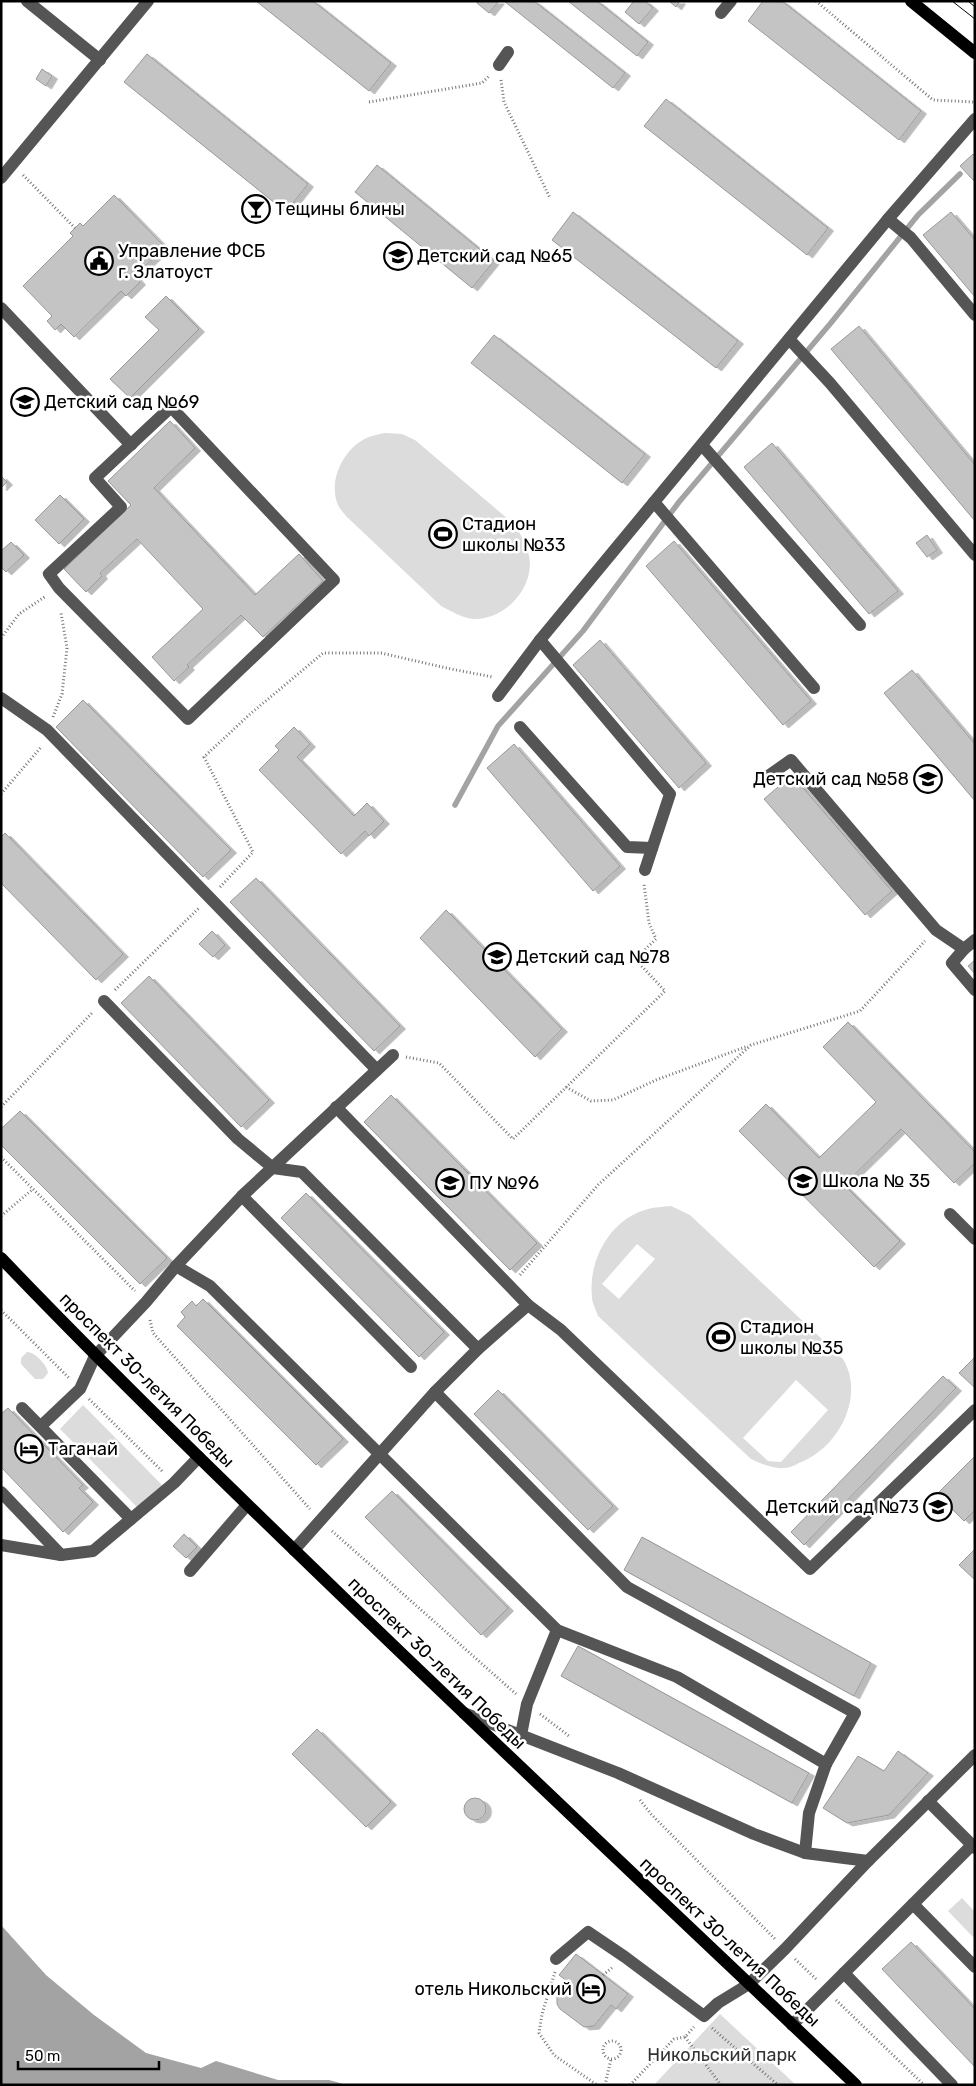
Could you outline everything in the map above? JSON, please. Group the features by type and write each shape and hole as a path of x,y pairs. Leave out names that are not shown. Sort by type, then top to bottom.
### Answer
{"main road":[{"path":"911,1 975,53"},
{"name":"проспект 30-летия Победы","path":"1,1258 95,1356 247,1505 462,1712 856,2085"}],"street":[{"path":"28,1 100,60"},
{"path":"1,178 148,1"},
{"path":"721,13 731,1"},
{"path":"499,65 508,52"},
{"path":"498,696 540,640 654,502 888,219 975,119"},
{"path":"888,219 911,238 975,314"},
{"path":"1,308 131,445"},
{"path":"789,339 830,383 975,554"},
{"path":"171,407 334,580 188,719 59,588 49,574 121,507 95,478 171,407"},
{"path":"702,445 860,625"},
{"path":"654,502 814,688"},
{"path":"540,640 670,794 645,870"},
{"path":"1,698 47,730 377,1070"},
{"path":"520,727 627,847 652,848"},
{"path":"761,780 791,760 936,930 964,949"},
{"path":"975,940 952,963 975,990"},
{"path":"104,1001 238,1139 273,1168 302,1172 478,1349"},
{"path":"41,1426 80,1389 95,1356 242,1196 393,1055"},
{"path":"336,1107 528,1305 561,1330 810,1569 975,1410"},
{"path":"242,1196 411,1367"},
{"path":"950,1214 975,1239"},
{"path":"176,1266 210,1286 557,1630 677,1677 826,1764"},
{"path":"294,1550 435,1392 478,1349 528,1305"},
{"path":"435,1392 627,1587 855,1713 826,1764 808,1812 805,1853"},
{"path":"22,1408 131,1519"},
{"path":"1,1545 60,1555 93,1551 174,1483 199,1457"},
{"path":"1,1492 60,1555"},
{"path":"190,1571 247,1505"},
{"path":"521,1735 526,1704 557,1630"},
{"path":"462,1712 618,1773 754,1834 805,1853 868,1860"},
{"path":"556,1959 588,1932 625,1957 703,2018 718,2003 748,1984 785,1949 868,1860 975,1755"},
{"path":"792,2025 973,1846 928,1801"},
{"path":"913,1904 975,1968"},
{"path":"844,1973 952,2085"}],"path":[{"path":"816,1 933,100 975,102"},
{"path":"369,102 482,83 499,65"},
{"path":"499,65 504,102 550,198"},
{"path":"12,165 75,228"},
{"path":"1,638 19,614 59,588"},
{"path":"1,794 42,747 62,694 67,648 58,594 59,588"},
{"path":"1,1107 104,1001 210,898 253,852 204,757 249,715 323,653 381,653 450,669 483,674 508,682"},
{"path":"393,1055 439,1063 513,1138 665,991 635,959 656,940 648,915 644,890 645,870"},
{"path":"566,1087 591,1101 613,1100 656,1080 751,1045 860,1011 936,930"},
{"path":"511,1286 598,1185 751,1045"},
{"path":"1,1157 146,1302 153,1333 320,1521 526,1704 572,1738"},
{"path":"1,1216 33,1189"},
{"path":"635,1794 651,1814 785,1949 924,2085"},
{"path":"556,1959 554,1982 542,2014 539,2033 554,2055 597,2085"},
{"path":"630,2085 674,2039 685,2037 703,2018 778,2085"},
{"path":"685,2037 721,2085"},
{"path":"615,2042 621,2050 617,2057 611,2059 605,2056 603,2052 605,2044 615,2042"},
{"path":"605,2085 611,2059"}],"green space":[{"name":"Стадион школы №33","path":"385,433 402,434 415,440 515,525 527,549 530,565 525,585 519,595 504,610 484,618 473,619 461,616 441,606 347,517 340,508 335,495 335,485 340,465 352,448 360,441"},
{"name":"Стадион школы №35","path":"671,1206 690,1215 843,1359 850,1375 850,1404 840,1429 822,1449 811,1457 785,1468 771,1467 751,1459 598,1316 592,1299 592,1283 594,1269 604,1243 613,1231 635,1214 651,1208","holes":["637,1244 655,1259 619,1299 602,1284","796,1380 828,1410 781,1462 768,1461 743,1438"]},
{"path":"27,1352 37,1357 45,1366 48,1373 43,1379 35,1379 21,1364 21,1358"},
{"path":"83,1405 163,1486 139,1509 60,1429"},
{"path":"962,1898 975,1912 975,1935 973,1937 948,1911"},
{"name":"Никольский парк","path":"720,2014 796,2085 654,2085"}],"shaded area":[{"path":"1,1925 46,1975 94,2015 146,2053 201,2068 216,2061 278,2080 329,2080 347,2085 1,2085"}],"building":[{"path":"256,1 313,1 391,63 369,91"},
{"path":"478,1 499,1 489,13 477,3"},
{"path":"504,1 534,1 625,73 613,88"},
{"path":"568,1 597,1 648,42 637,56"},
{"path":"634,1 645,1 653,8 639,24 625,12"},
{"path":"669,1 680,1 676,7"},
{"path":"763,1 782,1 921,111 899,140 748,21"},
{"path":"147,54 308,184 286,212 124,82"},
{"path":"42,69 52,76 46,86 36,79"},
{"path":"666,99 828,228 807,255 644,126"},
{"path":"973,154 975,156 974,181 960,166"},
{"path":"377,165 494,261 472,288 355,192"},
{"name":"Управление ФСБ г. Златоуст","path":"114,195 165,247 135,276 140,282 126,296 121,291 74,337 61,324 55,330 47,321 52,316 23,286 73,236 70,233 80,223 83,226"},
{"path":"573,212 738,341 716,368 552,240"},
{"path":"951,212 975,240 975,297 923,235"},
{"path":"166,296 199,329 130,398 110,379 159,330 145,317"},
{"path":"859,326 975,465 975,521 831,349"},
{"path":"494,335 645,454 622,483 471,363"},
{"path":"170,421 195,448 154,488 255,595 299,554 323,581 263,637 241,615 187,665 189,667 174,681 152,657 203,609 137,539 100,573 102,576 86,592 64,569 131,505 108,481"},
{"path":"772,443 898,591 869,614 744,467"},
{"path":"1,476 7,482 1,488"},
{"path":"60,495 84,519 59,544 35,520"},
{"path":"927,535 937,550 927,557 916,543"},
{"path":"674,541 811,701 783,725 646,566"},
{"path":"11,542 24,555 6,572 1,567 1,551"},
{"path":"600,640 706,763 679,788 573,665"},
{"path":"912,670 975,744 975,801 884,693"},
{"path":"83,700 231,850 203,877 56,727"},
{"path":"294,727 310,744 297,757 354,816 367,803 384,821 369,836 365,831 341,854 259,770 279,750 275,746"},
{"path":"514,744 620,866 593,891 487,768"},
{"path":"792,775 892,891 865,915 764,799"},
{"path":"5,833 123,954 96,980 1,883 1,837"},
{"path":"256,878 400,1026 374,1051 230,902"},
{"name":"Детский сад №78","path":"446,910 562,1029 535,1057 420,938"},
{"path":"212,931 225,945 213,957 199,944"},
{"path":"975,960 975,974 968,966"},
{"path":"149,976 269,1100 241,1127 121,1003"},
{"path":"848,1022 975,1152 975,1163 954,1183 901,1129 844,1185 900,1241 874,1267 739,1131 766,1104 819,1158 876,1102 823,1047"},
{"name":"ПУ №96","path":"391,1095 537,1243 510,1270 364,1122"},
{"path":"20,1111 167,1258 140,1284 1,1145 1,1129"},
{"path":"306,1193 444,1332 419,1357 281,1218"},
{"path":"203,1299 343,1439 316,1465 177,1326 185,1317 181,1312 192,1301 196,1306"},
{"path":"975,1357 975,1386 974,1387 959,1373"},
{"path":"943,1376 956,1388 804,1545 791,1532"},
{"path":"498,1390 613,1506 588,1530 474,1414"},
{"path":"8,1408 83,1485 79,1488 93,1502 63,1532 1,1467 1,1414"},
{"path":"975,1456 975,1510 964,1521 937,1494"},
{"path":"392,1491 508,1608 481,1635 365,1517"},
{"path":"184,1534 197,1547 186,1558 173,1546"},
{"path":"642,1537 871,1663 854,1696 624,1570"},
{"path":"975,1549 975,1580 959,1565"},
{"path":"578,1646 809,1773 792,1803 561,1676"},
{"path":"317,1729 391,1802 366,1827 292,1754"},
{"path":"898,1751 928,1773 889,1815 847,1823 823,1808 858,1756 884,1771"},
{"path":"475,1798 483,1801 486,1809 483,1817 475,1820 467,1817 464,1809 467,1801"},
{"path":"911,1942 975,2009 975,2067 882,1969"},
{"name":"отель Никольский","path":"576,1954 628,1994 616,2009 611,2005 594,2026 584,2027 560,2009 557,2004 559,1990 564,1987 573,1986 559,1975"}],"waterway":[{"path":"455,805 498,726 583,631 679,502 830,324 918,215 960,174"}],"tram line":[{"path":"952,1 975,19"},
{"path":"968,1 975,7"}],"place":[{"name":"Тещины блины","path":"256,209"},
{"name":"Детский сад №65","path":"398,256"},
{"name":"Управление ФСБ г. Златоуст","path":"99,261"},
{"name":"Детский сад №69","path":"25,402"},
{"name":"Стадион школы №33","path":"443,534"},
{"name":"Детский сад №58","path":"928,779"},
{"name":"Детский сад №78","path":"497,957"},
{"name":"Школа № 35","path":"803,1181"},
{"name":"ПУ №96","path":"450,1183"},
{"name":"Стадион школы №35","path":"721,1337"},
{"name":"Таганай","path":"29,1449"},
{"name":"Детский сад №73","path":"938,1507"},
{"name":"отель Никольский","path":"591,1989"}]}
